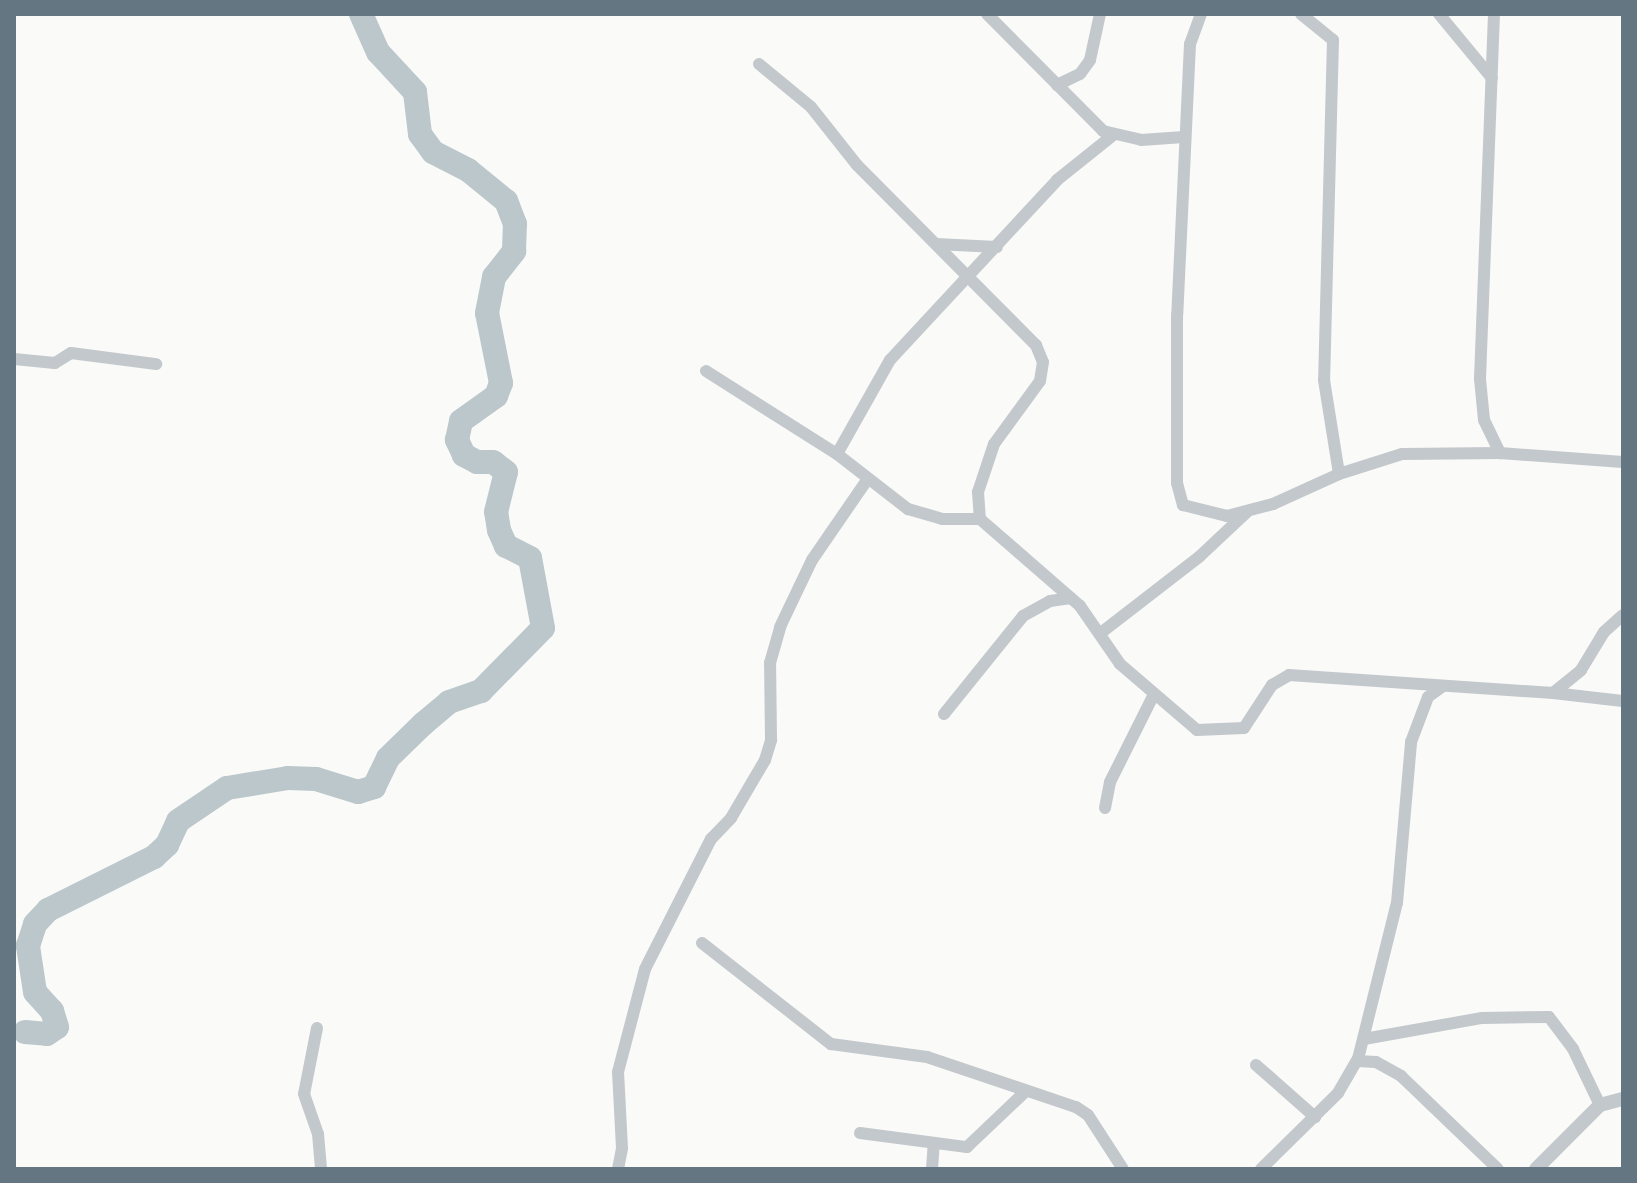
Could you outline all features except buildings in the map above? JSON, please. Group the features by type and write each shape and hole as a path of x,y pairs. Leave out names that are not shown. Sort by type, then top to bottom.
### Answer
{"street":[{"path":"987,14 1091,123 1112,136 1184,137"},
{"path":"1057,85 1080,74 1090,60 1100,14"},
{"path":"1201,14 1190,44 1177,315 1178,496 1191,510 1227,516 1248,511 1339,474 1402,454 1500,453 1623,462"},
{"path":"1301,14 1333,40 1324,380 1339,474"},
{"path":"1439,14 1492,78"},
{"path":"1494,14 1480,379 1484,420 1500,453"},
{"path":"759,64 811,107 857,165 1036,345 1043,362 1040,381 994,444 982,473 980,519"},
{"path":"837,454 890,360 970,278 1057,180 1112,136"},
{"path":"936,244 997,247"},
{"path":"14,359 55,363 71,353 156,364"},
{"path":"706,371 837,454 867,480 916,513 980,519 1071,598 1102,632 1109,652 1197,730 1212,733 1249,724 1272,685 1289,675 1553,693 1623,701"},
{"path":"618,1169 622,1148 618,1072 645,969 711,839 731,818 765,760 771,740 770,663 780,627 812,560 867,480"},
{"path":"1102,632 1199,557 1248,511"},
{"path":"944,714 1023,616 1050,601 1071,598"},
{"path":"1553,693 1581,670 1604,632 1623,615"},
{"path":"1261,1169 1315,1117 1357,1061 1397,903 1411,742 1428,697 1442,687"},
{"path":"1105,808 1110,782 1154,694"},
{"path":"702,943 831,1044 927,1057 1088,1115 1123,1169"},
{"path":"1364,1039 1482,1018 1549,1017 1573,1049 1600,1105"},
{"path":"317,1028 304,1094 318,1134 321,1169"},
{"path":"1357,1061 1376,1062 1401,1076 1498,1169"},
{"path":"1256,1065 1315,1117"},
{"path":"860,1133 967,1147 1025,1092"},
{"path":"1545,1166 1600,1105 1623,1099"},
{"path":"932,1169 934,1143"}],"waterway":[{"path":"25,1032 47,1034 57,1027 52,1011 35,992 28,946 35,924 48,910 154,857 167,845 178,821 227,788 288,778 316,779 358,792 374,787 388,758 423,724 449,702 481,691 543,628 530,558 506,546 499,530 496,512 506,472 493,462 477,462 464,455 457,440 461,421 496,396 501,383 487,313 494,277 514,251 515,224 506,201 468,170 433,152 420,134 415,92 378,52 361,14"},
{"path":"14,1031 25,1032"}]}
